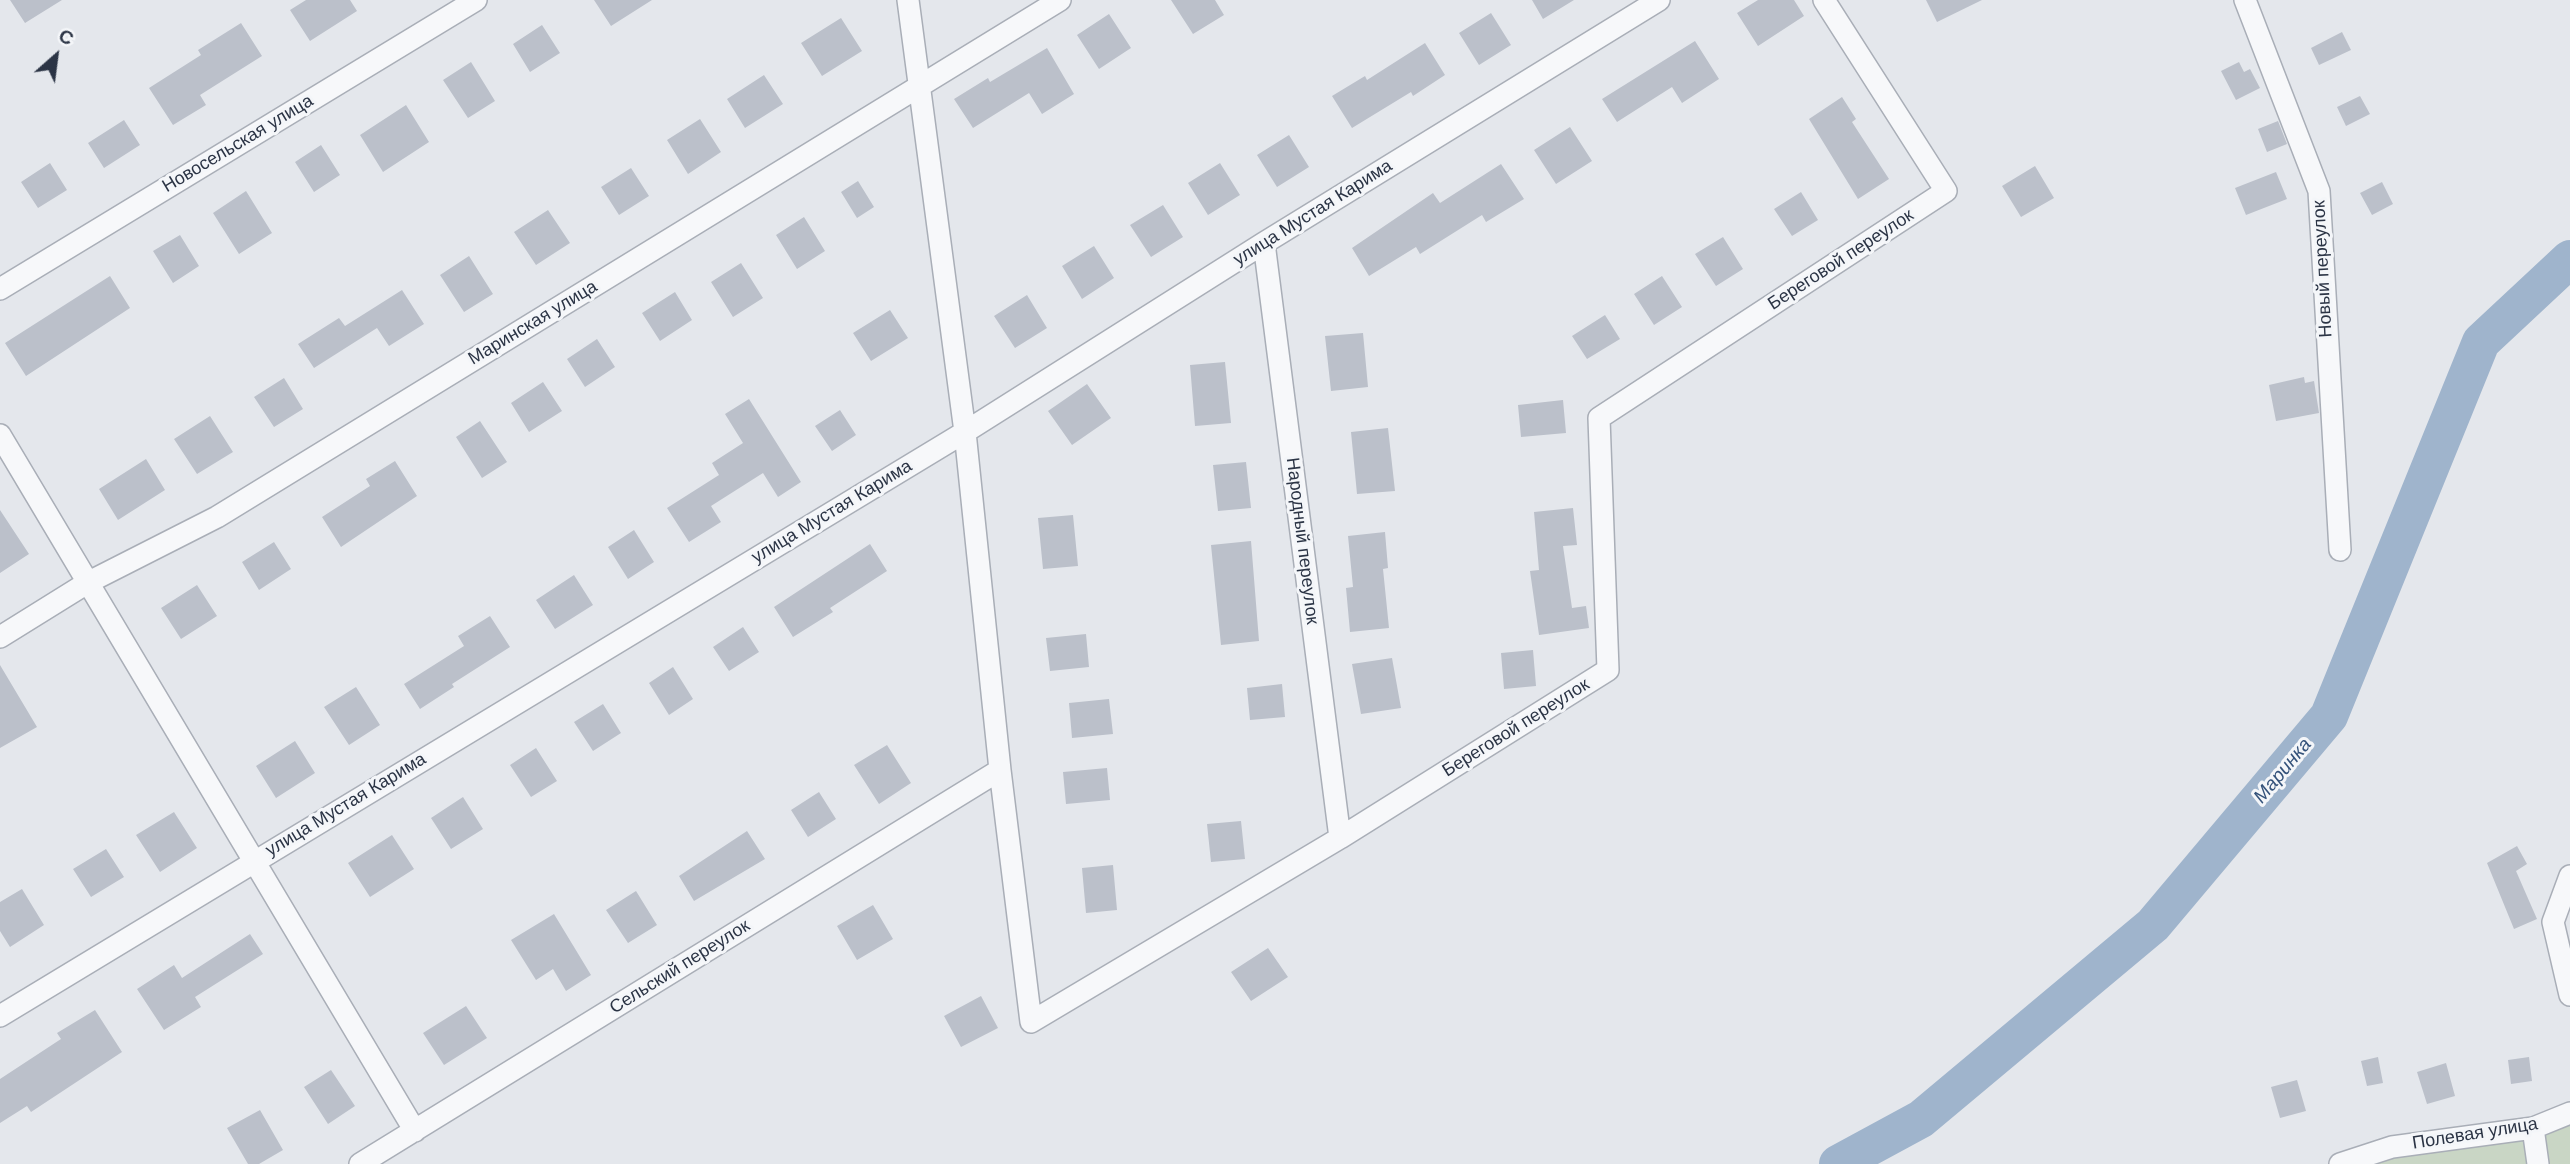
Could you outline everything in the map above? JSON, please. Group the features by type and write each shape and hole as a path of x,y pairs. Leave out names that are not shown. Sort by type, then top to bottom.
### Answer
{"street":[{"name":"Новосельская улица","path":"0,289 476,0"},
{"path":"908,0 965,432 1000,770"},
{"name":"Маринская улица","path":"0,637 87,583 217,517 1060,0"},
{"name":"улица Мустая Карима","path":"0,1016 965,432 1264,243 1659,0"},
{"name":"Береговой переулок","path":"1000,770 1031,1022 1340,838 1608,670 1599,418 1947,191 1824,0"},
{"name":"Новый переулок","path":"2245,0 2319,191 2340,550"},
{"name":"Народный переулок","path":"1264,243 1340,838"},
{"path":"0,435 415,1131"},
{"name":"Сельский переулок","path":"360,1164 1000,770"},
{"path":"2570,876 2553,922 2570,995"},
{"name":"Полевая улица","path":"2340,1164 2533,1128 2570,1113"},
{"path":"2533,1128 2538,1164"}],"green space":[{"path":"2570,1108 2570,1164 2343,1164"}],"building":[{"path":"10,0 62,0 25,23"},
{"path":"306,0 350,0 357,11 310,41 290,10"},
{"path":"594,0 652,0 611,26"},
{"path":"1171,0 1215,0 1224,15 1193,34"},
{"path":"1532,0 1574,0 1543,19"},
{"path":"1758,0 1794,0 1804,16 1758,46 1737,13"},
{"path":"1926,0 1982,0 1937,22"},
{"path":"1491,13 1511,45 1479,65 1459,33"},
{"path":"1109,14 1131,48 1099,69 1077,35"},
{"path":"841,18 862,51 822,76 801,43"},
{"path":"241,23 262,56 200,95 206,105 173,125 149,88 201,55 198,50"},
{"path":"542,25 560,53 530,72 513,44"},
{"path":"2342,32 2351,50 2319,65 2311,48"},
{"path":"1695,41 1719,79 1682,103 1672,87 1617,122 1602,99"},
{"path":"1425,43 1445,75 1413,96 1411,92 1352,128 1332,96 1365,76 1367,80"},
{"path":"1047,48 1074,94 1042,114 1029,93 973,128 954,99 988,78 990,82"},
{"path":"471,62 495,101 468,118 443,80"},
{"path":"2239,62 2244,72 2250,69 2260,88 2236,100 2221,71"},
{"path":"764,75 783,104 745,128 727,99"},
{"path":"2360,96 2370,114 2346,126 2337,107"},
{"path":"1842,97 1856,119 1852,122 1889,179 1858,199 1809,119"},
{"path":"406,105 429,142 383,172 360,135"},
{"path":"700,119 721,152 688,174 667,140"},
{"path":"124,120 140,145 104,168 88,143"},
{"path":"2278,121 2287,144 2267,152 2258,129"},
{"path":"1570,127 1592,161 1556,184 1534,150"},
{"path":"1289,135 1309,167 1277,187 1257,155"},
{"path":"321,145 340,175 314,192 295,162"},
{"path":"50,163 67,190 38,208 21,182"},
{"path":"1220,163 1240,195 1208,215 1188,183"},
{"path":"1501,164 1524,199 1486,222 1482,215 1420,254 1416,247 1369,276 1352,248 1433,193 1440,203"},
{"path":"2035,166 2054,198 2021,217 2002,186"},
{"path":"631,168 649,196 619,215 601,187"},
{"path":"2276,172 2287,199 2246,215 2235,188"},
{"path":"858,181 874,207 857,218 841,192"},
{"path":"2382,182 2393,204 2372,215 2360,193"},
{"path":"246,191 272,233 239,254 213,213"},
{"path":"1801,192 1818,220 1792,236 1774,209"},
{"path":"1163,205 1183,237 1151,257 1130,225"},
{"path":"548,210 570,243 536,265 514,232"},
{"path":"804,217 825,251 797,269 776,235"},
{"path":"180,235 199,266 173,283 153,251"},
{"path":"1723,237 1743,269 1716,286 1695,254"},
{"path":"1094,246 1114,278 1082,299 1062,266"},
{"path":"469,256 493,294 464,312 440,275"},
{"path":"741,263 763,298 733,317 711,282"},
{"path":"110,276 130,308 26,376 5,343"},
{"path":"1662,276 1682,307 1654,325 1634,294"},
{"path":"402,290 424,324 389,346 377,328 314,368 298,344 339,318 345,326"},
{"path":"675,292 692,320 660,341 642,313"},
{"path":"1027,295 1047,328 1015,348 994,316"},
{"path":"890,310 908,338 871,361 853,333"},
{"path":"1605,315 1620,339 1587,359 1572,336"},
{"path":"1363,333 1368,387 1331,391 1325,336"},
{"path":"597,339 615,367 585,387 567,359"},
{"path":"1225,362 1231,423 1195,426 1190,365"},
{"path":"2304,377 2305,383 2314,381 2319,413 2276,421 2269,385"},
{"path":"284,378 303,409 274,427 254,397"},
{"path":"543,382 562,411 529,432 511,403"},
{"path":"1087,384 1111,418 1072,445 1048,411"},
{"path":"749,399 801,482 778,497 763,473 711,506 721,522 689,542 667,508 719,475 712,463 743,443 725,414"},
{"path":"1563,400 1566,433 1521,437 1518,405"},
{"path":"840,410 856,435 832,451 815,426"},
{"path":"210,416 233,452 197,474 174,439"},
{"path":"480,421 507,462 482,478 456,437"},
{"path":"1388,428 1395,491 1357,494 1351,432"},
{"path":"146,459 165,490 118,520 99,489"},
{"path":"395,461 417,496 341,547 322,517 370,486 366,479"},
{"path":"1246,462 1251,508 1218,511 1213,465"},
{"path":"1573,508 1577,545 1563,546 1572,608 1586,606 1589,628 1539,635 1530,571 1539,570 1534,512"},
{"path":"0,510 29,554 0,573"},
{"path":"1073,515 1078,566 1043,569 1038,518"},
{"path":"634,530 654,562 628,579 608,547"},
{"path":"1385,532 1388,568 1383,569 1389,628 1350,632 1346,588 1353,587 1348,536"},
{"path":"1251,541 1259,641 1221,645 1211,545"},
{"path":"274,542 291,569 259,590 242,562"},
{"path":"870,544 887,571 830,608 833,612 793,637 774,607"},
{"path":"574,575 593,605 555,629 536,600"},
{"path":"197,585 217,616 181,639 161,608"},
{"path":"490,616 510,647 452,684 454,687 420,709 404,684 464,646 458,636"},
{"path":"743,627 759,652 729,671 713,647"},
{"path":"1086,634 1089,667 1050,671 1046,638"},
{"path":"1533,650 1536,686 1504,689 1501,653"},
{"path":"1392,658 1401,708 1361,714 1352,664"},
{"path":"0,665 37,727 0,748"},
{"path":"673,667 693,699 669,715 649,683"},
{"path":"1282,684 1285,717 1250,720 1247,688"},
{"path":"356,687 380,725 349,745 324,707"},
{"path":"1109,699 1113,734 1072,738 1069,703"},
{"path":"603,704 621,733 593,751 574,722"},
{"path":"295,741 315,773 276,798 256,766"},
{"path":"887,745 911,783 879,804 854,765"},
{"path":"536,748 557,781 531,797 510,765"},
{"path":"1107,768 1110,800 1066,804 1063,772"},
{"path":"819,792 836,819 808,837 791,810"},
{"path":"463,797 483,829 451,849 431,818"},
{"path":"174,812 197,848 160,872 136,835"},
{"path":"1241,821 1245,859 1211,862 1207,824"},
{"path":"747,831 765,859 694,901 679,876"},
{"path":"392,835 414,869 370,897 348,863"},
{"path":"2517,846 2527,864 2516,871 2537,919 2514,929 2487,863"},
{"path":"106,849 124,877 91,897 73,869"},
{"path":"1113,865 1117,910 1086,913 1082,868"},
{"path":"22,889 44,925 10,947 0,931 0,902"},
{"path":"636,891 657,925 628,943 606,910"},
{"path":"873,905 893,939 857,960 837,926"},
{"path":"554,914 591,975 566,991 553,969 536,980 511,940"},
{"path":"250,934 263,954 195,997 201,1007 164,1030 137,989 174,965 182,978"},
{"path":"1268,948 1288,977 1251,1001 1231,972"},
{"path":"981,996 998,1028 961,1047 944,1016"},
{"path":"466,1006 487,1038 444,1065 423,1033"},
{"path":"95,1010 122,1052 31,1112 27,1106 0,1123 0,1079 61,1039 57,1033"},
{"path":"2378,1057 2383,1083 2367,1086 2361,1061"},
{"path":"2529,1057 2532,1081 2511,1084 2508,1060"},
{"path":"2446,1063 2455,1096 2427,1104 2417,1072"},
{"path":"331,1070 355,1106 328,1124 304,1087"},
{"path":"2297,1080 2306,1111 2280,1118 2271,1087"},
{"path":"260,1110 283,1150 259,1164 248,1164 227,1128"}],"waterway":[{"name":"Маринка","path":"1838,1164 1921,1119 2153,925 2329,716 2481,342 2570,259"}]}
